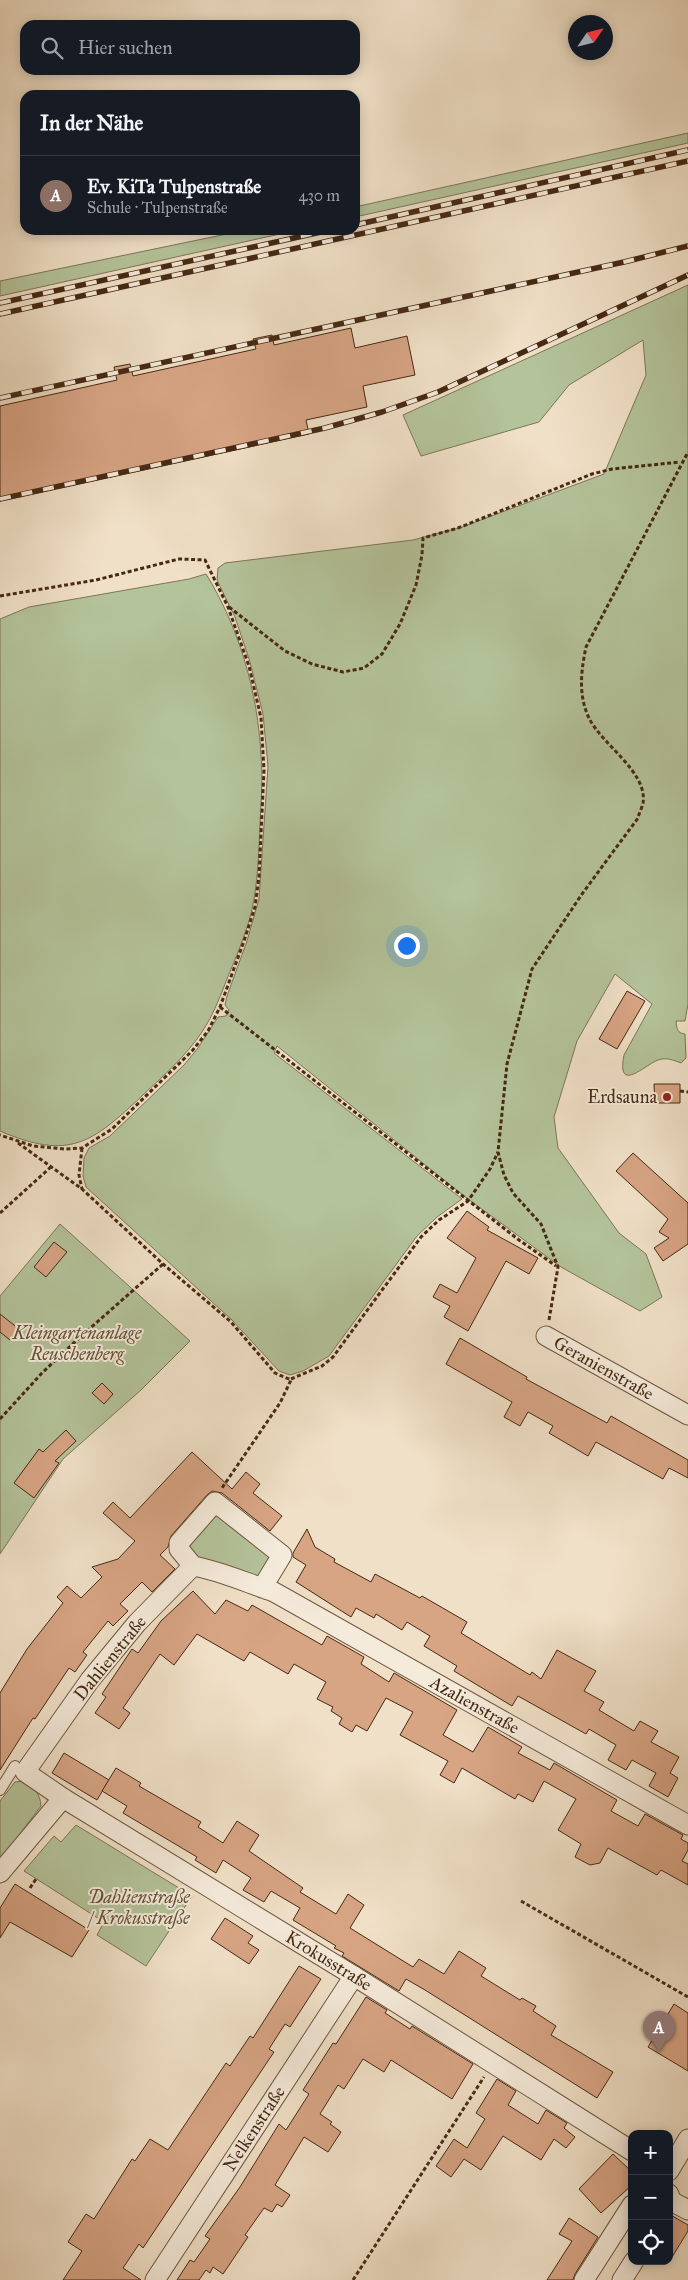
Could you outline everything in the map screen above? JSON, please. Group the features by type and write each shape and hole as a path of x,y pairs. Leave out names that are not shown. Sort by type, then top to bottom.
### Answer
{"street":[{"name":"Geranienstraße","path":"546,1336 688,1415"},
{"path":"192,1566 179,1549 179,1543 215,1502 282,1555 262,1588"},
{"name":"Azalienstraße","path":"192,1566 274,1592 688,1826"},
{"name":"Dahlienstraße","path":"20,1769 36,1756 90,1680 137,1623 192,1566"},
{"name":"Krokusstraße","path":"20,1769 62,1798 354,1976 628,2148"},
{"path":"0,1873 62,1798"},
{"name":"Nelkenstraße","path":"155,2280 354,1976"},
{"path":"673,2165 688,2139"},
{"path":"673,2202 688,2210"},
{"path":"584,2280 628,2211"},
{"path":"622,2280 631,2265"}],"lane":[{"path":"0,1790 20,1769"}],"path":[{"path":"215,1502 228,1478 280,1403 291,1380 322,1366 332,1357 421,1237 439,1220 468,1201 490,1169 498,1152 507,1064 532,969 546,946 638,818 643,803 642,786 634,772 600,737 588,717 582,692 581,670 586,647 681,462 688,452"},
{"path":"228,606 284,651 312,664 343,672 364,668 382,654 400,624 416,585 422,555 422,538 458,528 605,470 681,462"},
{"path":"0,596 96,580 179,560 205,560 228,606 249,666 261,718 264,770 257,897 244,941 220,1007 208,1031 192,1051 112,1129 82,1148 51,1148 16,1141"},
{"path":"220,1007 468,1201 558,1267"},
{"path":"680,1091 688,1092"},
{"path":"0,1134 16,1141 82,1189 163,1264 231,1322 274,1372 291,1380"},
{"path":"82,1148 79,1175 82,1189"},
{"path":"498,1152 504,1175 513,1193 541,1224 558,1267 546,1336"},
{"path":"0,1213 52,1166"},
{"path":"0,1419 42,1373 163,1264"},
{"path":"30,1888 36,1879"},
{"path":"521,1902 688,1997"},
{"path":"352,2280 493,2064"}],"green space":[{"path":"688,133 688,143 360,216 360,206"},
{"path":"222,235 275,235 0,296 0,281"},
{"path":"688,285 688,1004 685,1021 676,1021 680,1033 685,1034 686,1058 681,1063 669,1059 661,1059 634,1074 628,1075 624,1073 624,1055 652,1004 615,974 577,1041 554,1117 558,1148 619,1233 646,1254 662,1297 640,1311 561,1267 464,1196 277,1046 274,1053 462,1199 437,1217 417,1236 329,1356 303,1371 290,1375 279,1371 232,1320 86,1187 83,1176 84,1158 89,1148 110,1136 184,1065 198,1048 218,1017 226,1016 229,1010 225,1005 227,996 247,941 259,899 268,766 263,714 250,662 235,617 217,580 218,568 225,563 413,540 462,527 604,474 646,375 643,340 569,385 539,422 421,456 403,415"},
{"path":"206,574 228,616 245,661 256,708 259,732 262,782 259,852 254,899 247,927 210,1018 196,1041 167,1073 125,1112 94,1135 79,1142 63,1145 45,1145 24,1140 0,1131 0,619 29,607 189,579"},
{"name":"Kleingartenanlage Reuschenberg","path":"60,1224 190,1341 141,1390 63,1459 0,1554 0,1296"},
{"path":"217,1513 272,1556 259,1577 191,1556 188,1546"},
{"path":"25,1781 36,1792 41,1806 0,1860 0,1801 15,1782"},
{"name":"Dahlienstraße / Krokusstraße","path":"76,1825 192,1896 146,1966 97,1935 104,1922 24,1871 54,1836 61,1842"}],"building":[{"path":"351,328 355,348 407,336 415,375 363,386 367,407 306,420 309,434 0,501 0,406 117,380 114,367 130,364 133,376 256,349 253,339 272,335 274,345"},
{"path":"627,991 645,1001 617,1049 599,1039"},
{"name":"Erdsauna","path":"654,1084 680,1084 680,1103 655,1103"},
{"path":"633,1153 688,1203 688,1244 663,1261 654,1248 669,1238 659,1232 668,1219 616,1171"},
{"path":"467,1211 489,1227 487,1230 538,1258 529,1274 506,1261 468,1331 444,1317 450,1306 433,1297 440,1284 457,1293 476,1258 447,1238"},
{"path":"54,1242 67,1252 46,1277 34,1267"},
{"path":"0,1314 19,1329 10,1340 0,1332"},
{"path":"460,1338 527,1377 526,1379 607,1423 611,1416 688,1460 688,1478 669,1468 663,1479 596,1442 588,1456 549,1433 553,1426 528,1412 520,1426 504,1417 512,1402 446,1364"},
{"path":"102,1383 113,1394 104,1404 92,1393"},
{"path":"66,1430 76,1441 55,1461 59,1463 34,1498 14,1483 39,1449 43,1452"},
{"path":"192,1452 232,1489 246,1472 260,1484 253,1493 282,1516 270,1531 222,1493 212,1491 207,1495 171,1536 168,1547 160,1555 175,1569 152,1592 142,1582 120,1604 128,1611 113,1626 108,1621 83,1652 87,1655 75,1672 69,1668 35,1719 33,1718 0,1770 0,1693 27,1649 63,1603 57,1597 67,1586 81,1598 102,1577 92,1567 118,1559 135,1541 103,1513 113,1502 130,1518"},
{"path":"307,1529 315,1547 335,1559 334,1562 371,1582 375,1574 420,1598 422,1596 467,1622 461,1633 530,1675 532,1672 541,1679 557,1650 596,1671 584,1691 604,1702 599,1710 634,1731 640,1721 658,1731 651,1742 679,1757 670,1773 678,1778 668,1797 649,1786 656,1773 632,1760 626,1770 608,1760 616,1745 589,1729 586,1734 518,1696 512,1706 454,1671 457,1666 424,1646 430,1636 407,1622 402,1630 376,1614 374,1618 356,1608 351,1617 296,1582 306,1565 293,1557 293,1553"},
{"path":"193,1591 215,1614 226,1600 248,1611 252,1605 322,1645 327,1636 364,1657 361,1664 389,1682 394,1673 457,1710 443,1735 473,1752 488,1727 522,1747 518,1753 550,1770 554,1763 617,1800 611,1811 638,1826 645,1814 683,1835 681,1839 688,1843 688,1850 682,1861 688,1864 688,1885 661,1870 657,1875 608,1848 600,1863 590,1865 575,1857 581,1844 558,1830 576,1799 544,1781 533,1802 518,1794 515,1799 462,1768 454,1783 440,1775 448,1761 400,1735 413,1712 386,1698 367,1731 356,1725 352,1732 339,1724 342,1718 331,1711 333,1707 317,1699 326,1682 294,1664 288,1674 250,1652 244,1661 197,1634 174,1665 160,1654 123,1708 130,1713 119,1729 95,1713 106,1697 102,1694 132,1649 138,1653 161,1621"},
{"path":"64,1753 109,1780 97,1800 52,1773"},
{"path":"116,1768 141,1783 139,1786 201,1822 198,1827 223,1843 237,1821 259,1835 249,1851 303,1888 300,1892 336,1914 348,1894 364,1905 350,1928 413,1967 419,1959 444,1974 459,1951 486,1968 481,1976 520,2000 522,1998 536,2006 533,2011 556,2026 551,2035 613,2072 597,2098 406,1979 399,1991 342,1956 344,1953 334,1948 336,1946 293,1920 300,1908 271,1891 264,1902 243,1890 251,1878 223,1860 216,1873 195,1860 197,1857 123,1813 127,1806 102,1791"},
{"path":"15,1884 89,1930 72,1957 10,1922 0,1938 0,1908"},
{"path":"225,1918 253,1936 248,1943 259,1950 249,1964 211,1939"},
{"path":"299,1966 321,1979 290,2027 285,2024 269,2049 274,2052 143,2248 139,2244 123,2268 141,2280 63,2280 82,2251 68,2242 86,2214 94,2219 132,2159 135,2161 150,2139 168,2150 226,2063 230,2066 250,2036 253,2038"},
{"path":"366,1997 387,2010 385,2013 410,2029 412,2026 473,2064 452,2099 391,2060 384,2072 363,2059 344,2089 338,2085 320,2114 332,2122 330,2124 341,2132 328,2152 304,2137 275,2185 290,2195 282,2207 277,2204 272,2212 264,2208 245,2235 248,2237 223,2274 213,2267 210,2273 206,2270 199,2280 177,2280 190,2260 194,2262 210,2239 205,2236 240,2187 279,2124 286,2130 309,2094 303,2090 333,2043 336,2044"},
{"path":"674,2004 688,2013 688,2071 648,2047"},
{"path":"497,2079 516,2091 508,2105 538,2124 546,2110 567,2123 564,2128 575,2137 566,2148 554,2139 541,2160 503,2136 481,2170 464,2159 451,2177 436,2166 454,2139 467,2148 485,2119 476,2113"},
{"path":"613,2154 628,2168 628,2189 601,2213 579,2189"},
{"path":"673,2216 688,2225 688,2231 673,2255"},
{"path":"569,2218 598,2237 573,2280 547,2280 572,2241 559,2234"}],"railway":[{"path":"360,224 688,150"},
{"path":"360,234 688,161"},
{"path":"0,303 307,235"},
{"path":"0,314 355,235"},
{"path":"0,398 624,262 688,246"},
{"path":"0,499 325,428 382,412 438,392 688,275"}],"place":[{"name":"Erdsauna","path":"667,1097"},
{"name":"Ev. KiTa Tulpenstraße","path":"659,2052"}]}
